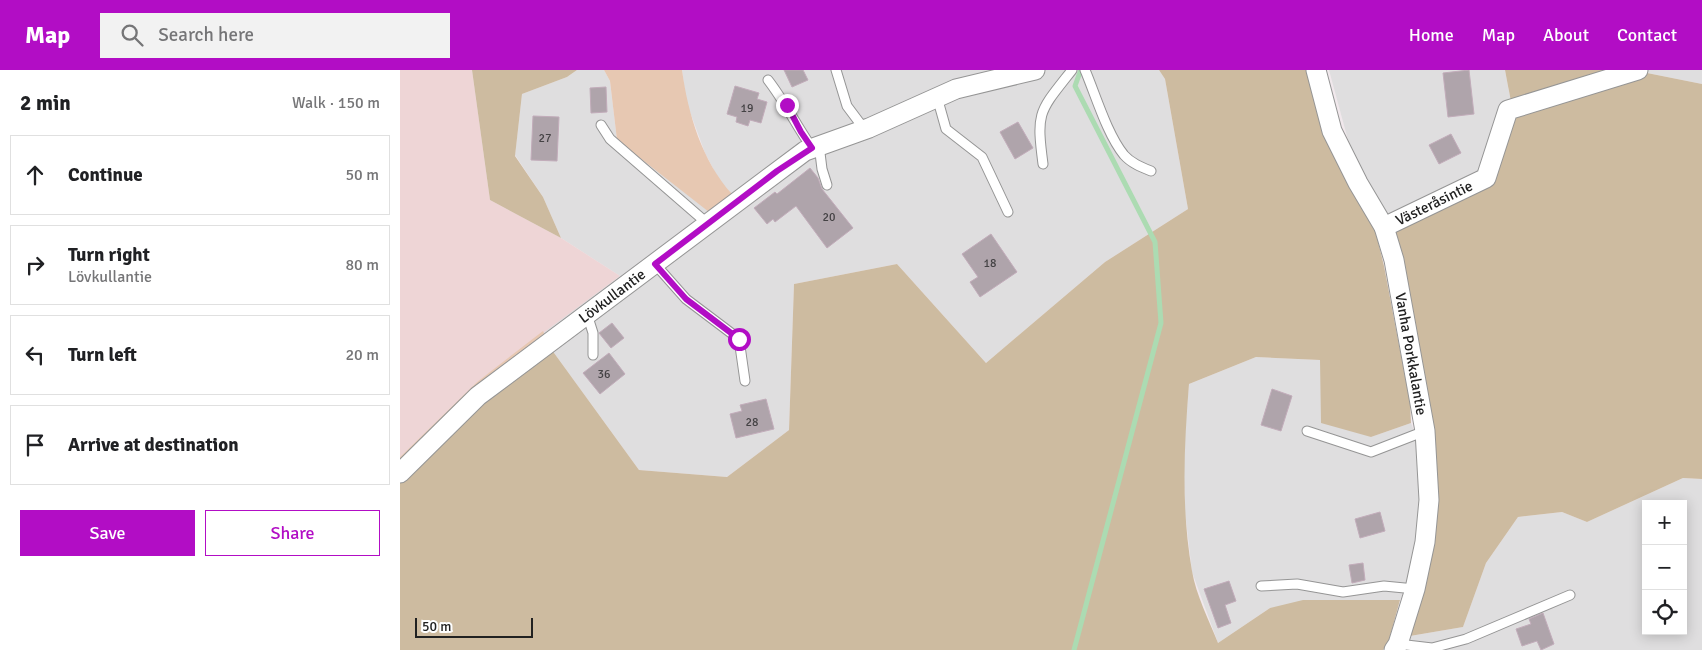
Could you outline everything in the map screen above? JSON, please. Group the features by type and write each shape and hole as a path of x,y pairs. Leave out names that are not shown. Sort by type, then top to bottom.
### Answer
{"street":[{"name":"Lövkullantie","path":"400,473 478,396 708,225 777,171 816,146 865,130 987,75 1035,70"},
{"name":"Vanha Porkkalantie","path":"1316,70 1332,131 1358,183 1384,227 1394,260 1425,431 1429,500 1425,542 1415,589 1396,647"},
{"name":"Västeråsintie","path":"1384,227 1486,178 1508,110 1638,70"}],"lane":[{"path":"836,70 847,106 865,130"},
{"path":"1043,164 1038,126 1042,110 1072,70"},
{"path":"1085,70 1113,136 1125,155 1138,166 1151,170"},
{"path":"768,80 787,105 801,132 816,146 827,185"},
{"path":"937,97 946,129 982,157 1008,212"},
{"path":"601,125 610,139 708,225"},
{"path":"655,264 686,299 739,339 745,381"},
{"path":"587,314 593,333 593,356"},
{"path":"1307,431 1371,452 1425,431"},
{"path":"1261,586 1297,584 1342,592 1384,586 1415,589"},
{"path":"1396,647 1432,648 1466,639 1570,595"}],"shaded area":[{"path":"400,70 472,70 490,200 561,238 620,276 477,382 400,457"},
{"path":"472,70 577,70 567,77 522,94 515,156 543,197 561,238 490,200"},
{"path":"577,70 604,70 610,81 617,140 732,194 719,180 705,153 686,101 682,70 1159,70 1165,79 1188,209 1105,262 986,363 897,264 794,284 789,430 727,477 639,470 549,346 543,331 620,276 561,238 543,197 515,155 522,94 567,77"},
{"path":"604,70 682,70 688,103 698,136 712,167 732,194 709,212 617,140 610,81"},
{"path":"1159,70 1311,70 1374,225 1384,266 1410,403 1411,423 1371,437 1321,423 1320,360 1256,357 1189,384 1185,454 1185,501 1189,548 1196,589 1218,643 1270,608 1303,600 1400,600 1389,640 1383,650 400,650 400,479 479,401 549,346 639,470 727,477 789,430 794,284 897,264 986,363 1105,262 1188,209 1165,79"},
{"path":"1329,70 1505,70 1512,107 1490,182 1391,229 1348,140"},
{"path":"1505,70 1629,70 1512,107"},
{"path":"1641,70 1702,70 1702,84 1642,72"},
{"path":"1642,72 1702,84 1702,479 1683,478 1587,522 1562,512 1518,517 1486,563 1463,627 1404,637 1432,529 1391,229 1490,182 1512,113"},
{"path":"543,331 546,337 400,467 400,457 477,382"},
{"path":"1256,357 1320,360 1371,437 1411,423 1423,454 1420,541 1407,585 1400,600 1357,601 1270,608 1218,643 1192,572 1185,512 1183,452 1189,384"},
{"path":"1683,478 1702,479 1702,650 1397,650 1404,637 1463,627 1486,563 1518,517 1562,512 1587,522"}],"building":[{"path":"784,70 803,70 808,80 792,87"},
{"path":"1469,70 1474,114 1448,117 1443,73"},
{"path":"735,86 759,93 757,99 767,102 761,123 750,120 748,126 736,122 737,117 727,114"},
{"path":"606,87 607,112 591,113 590,88"},
{"path":"533,116 559,117 557,161 531,160"},
{"path":"1018,122 1033,148 1015,159 1000,132"},
{"path":"1451,134 1461,153 1439,164 1429,145"},
{"path":"810,168 818,178 822,189 853,228 827,248 796,206 775,222 773,219 767,224 754,208 775,192 777,194"},
{"path":"991,234 1017,272 980,297 970,282 978,277 962,254"},
{"path":"612,323 624,338 611,348 599,333"},
{"path":"609,353 625,374 600,394 583,373"},
{"path":"1272,389 1292,396 1281,431 1261,425"},
{"path":"766,399 774,429 736,438 730,414 742,411 740,405"},
{"path":"1380,512 1385,531 1360,538 1355,519"},
{"path":"1363,563 1365,580 1352,583 1349,565"},
{"path":"1229,581 1236,601 1225,605 1231,623 1218,628 1204,589"},
{"path":"1543,613 1554,644 1541,650 1537,641 1522,646 1516,629 1531,624 1529,619"}],"waterway":[{"path":"1074,650 1161,323 1155,242 1075,86 1080,72"}],"route":[{"path":"739,339 686,299 655,264 777,171 812,148 787,105"}]}
